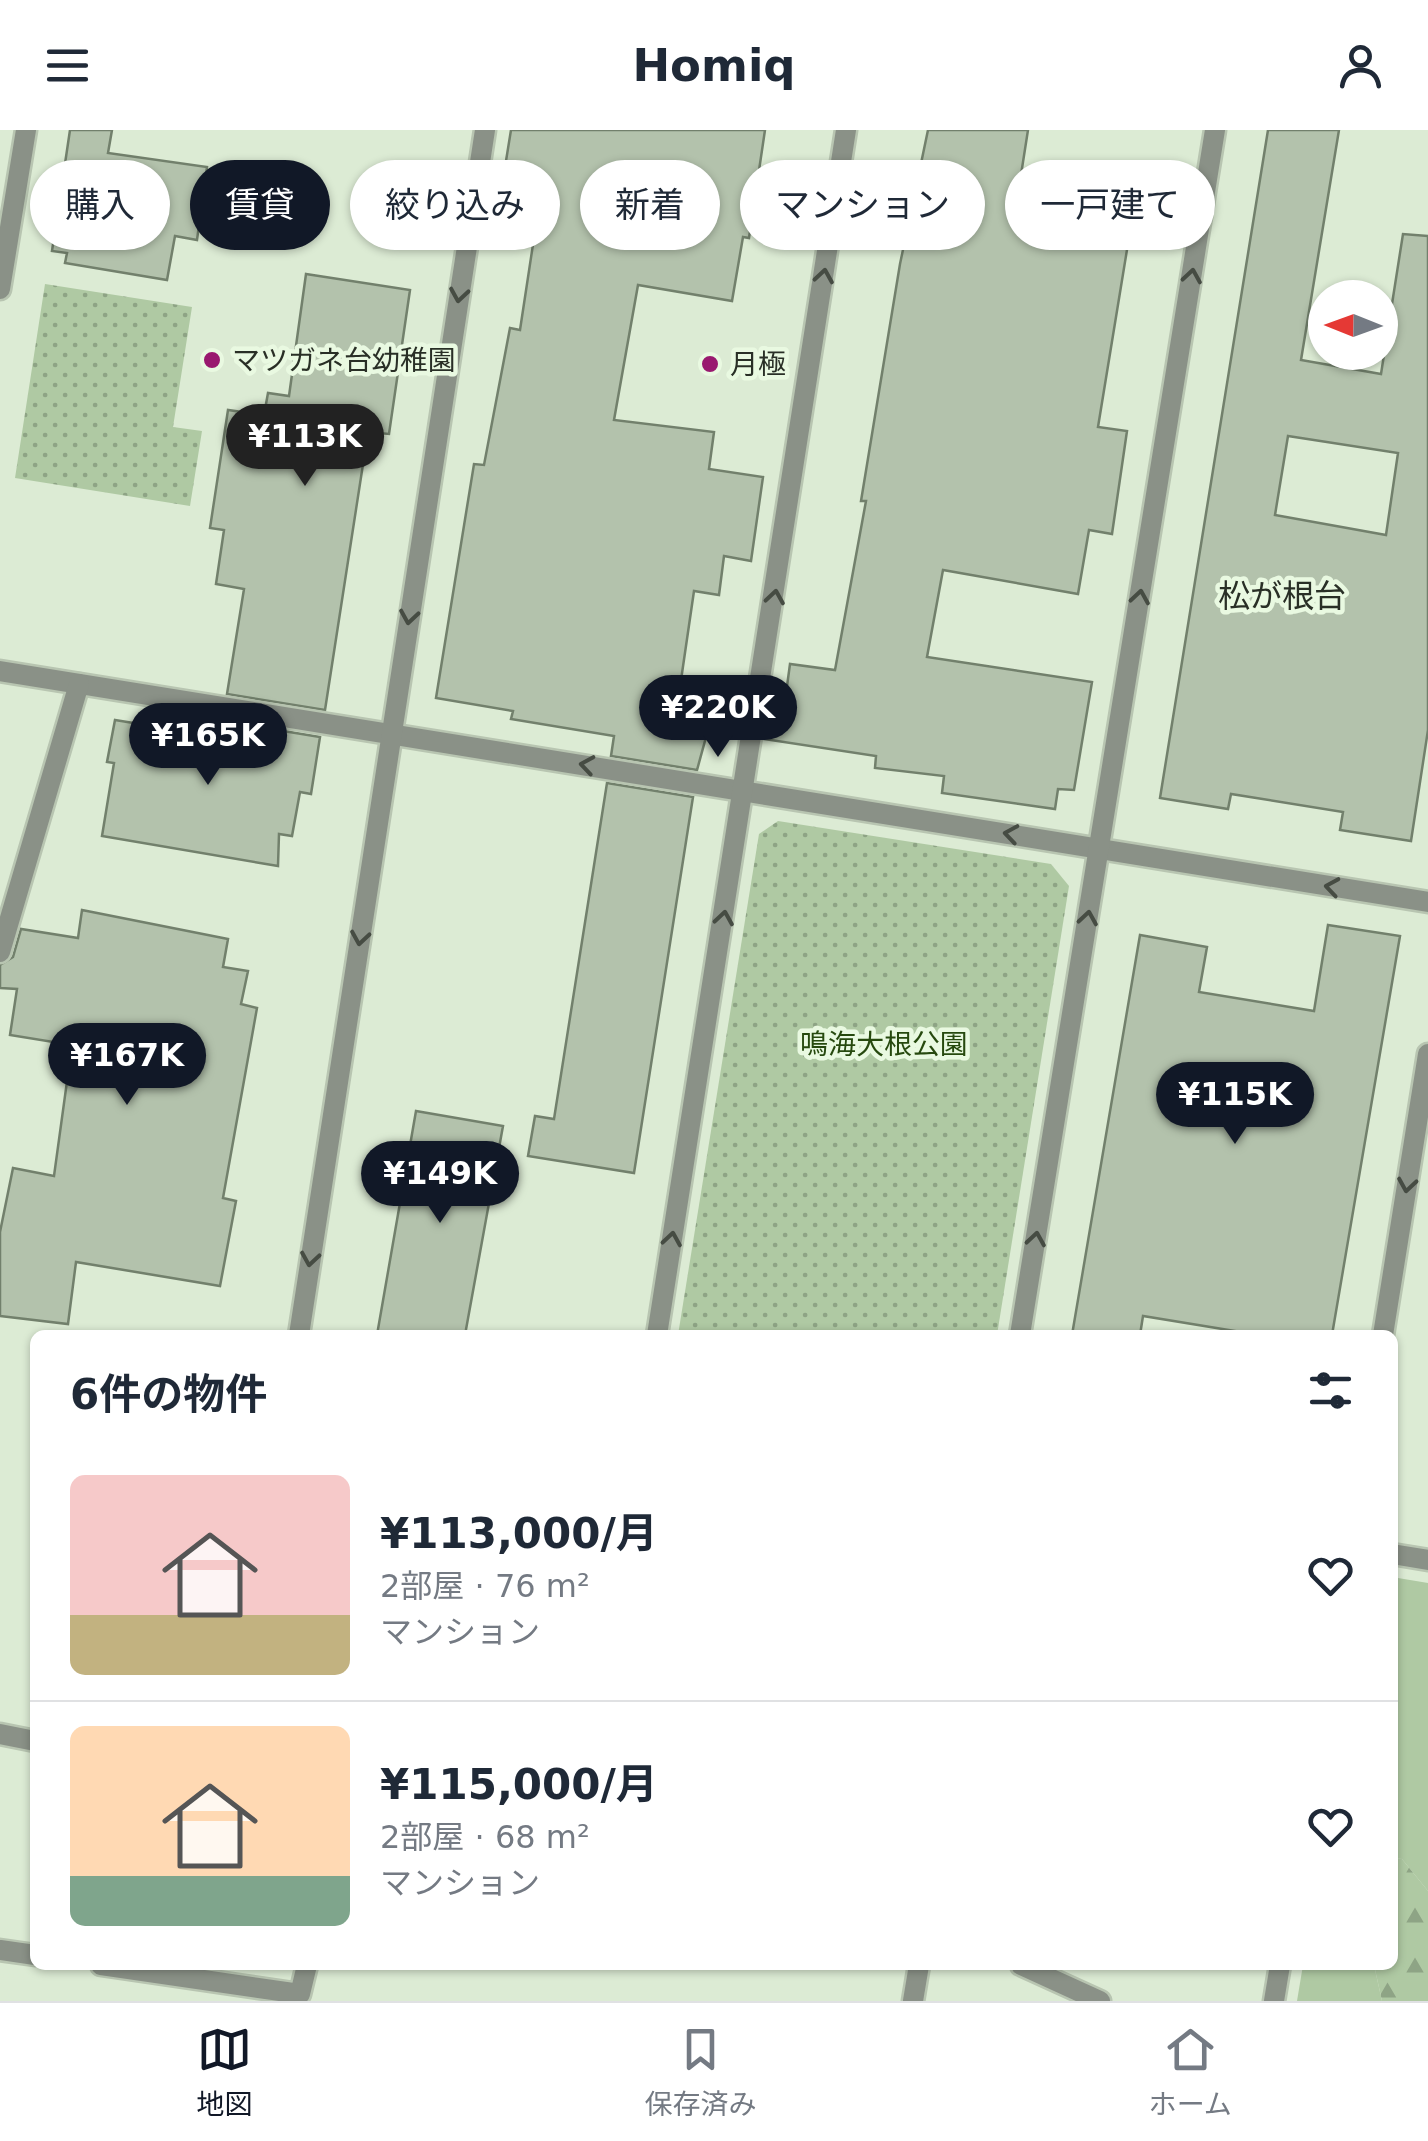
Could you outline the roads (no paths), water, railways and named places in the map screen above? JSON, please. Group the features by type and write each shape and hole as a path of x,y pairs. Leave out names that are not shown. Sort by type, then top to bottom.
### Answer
{"street":[{"path":"0,289 26,130"},
{"path":"300,1330 485,130"},
{"path":"658,1330 846,130"},
{"path":"1021,1330 1215,130"},
{"path":"0,671 1428,902"},
{"path":"0,952 80,684"},
{"path":"1383,1330 1428,1054"},
{"path":"1398,1555 1428,1560"},
{"path":"0,1734 30,1740"},
{"path":"0,1950 30,1954"},
{"path":"135,1970 300,1994 306,1970"},
{"path":"914,2001 918,1970"},
{"path":"1032,1970 1100,2001"},
{"path":"1274,2001 1279,1970"}],"place":[{"name":"マツガネ台幼稚園","path":"212,360"},
{"name":"月極","path":"710,364"}],"district":[{"name":"松が根台","path":"1282,596"}],"park label":[{"name":"鳴海大根公園","path":"884,1044"}]}
